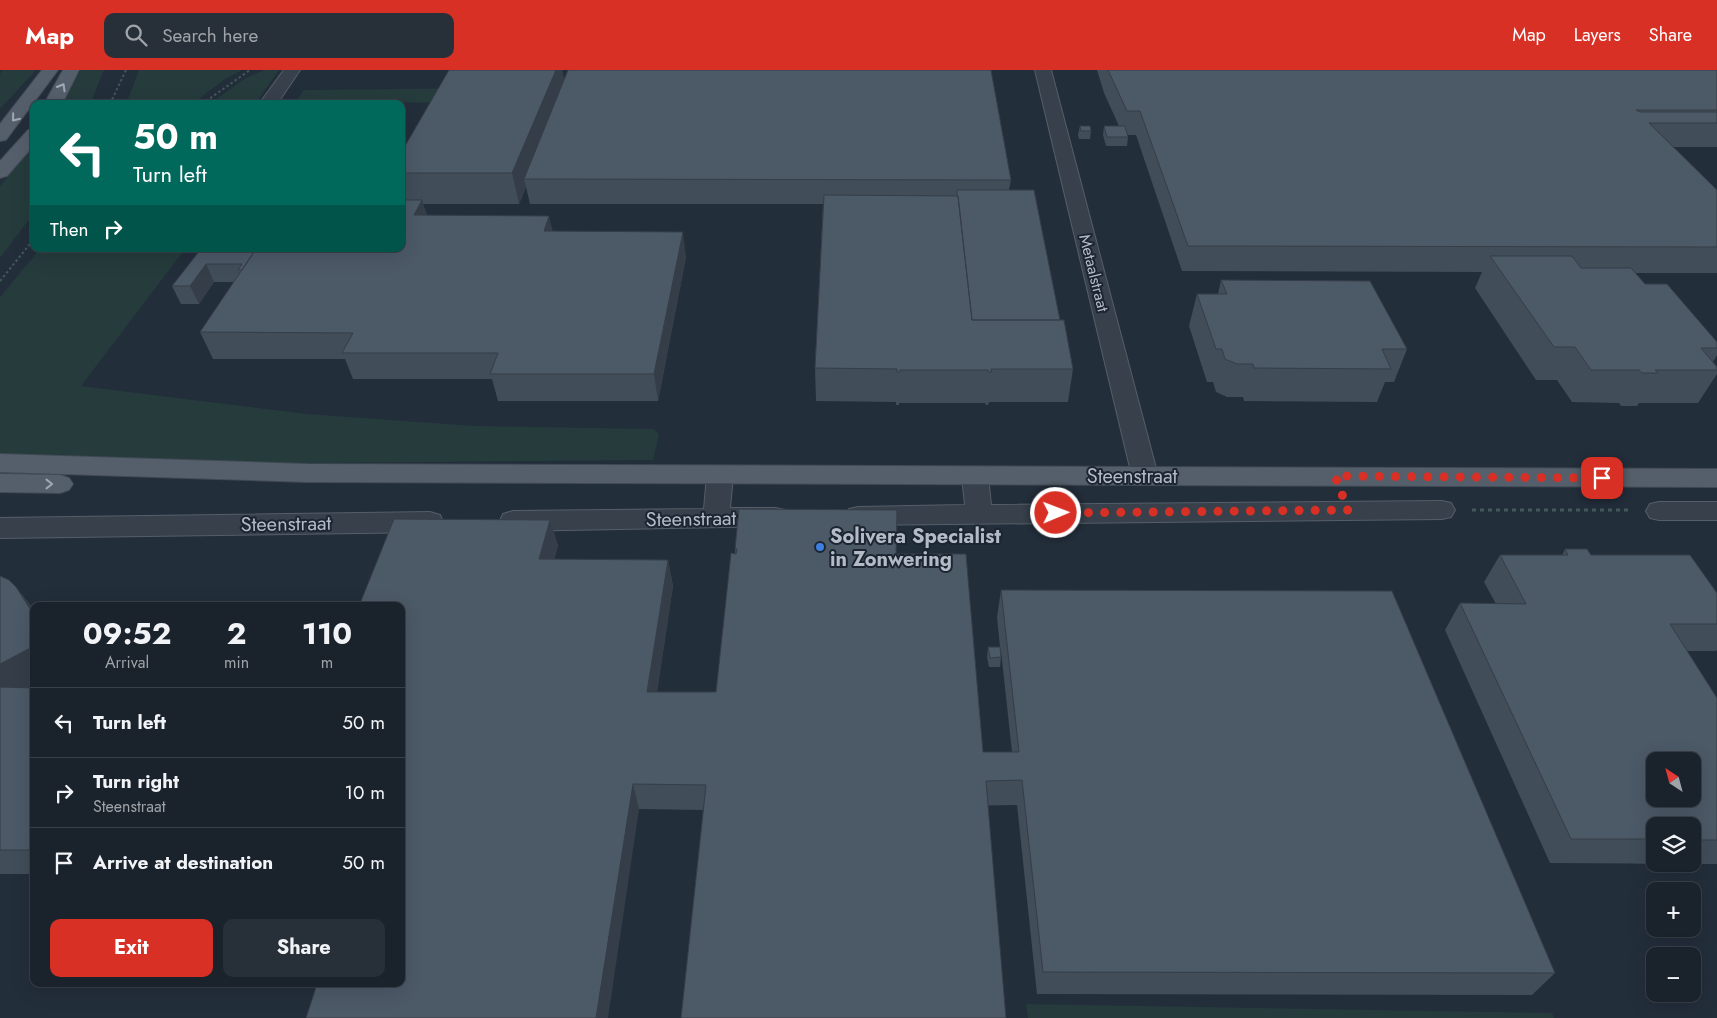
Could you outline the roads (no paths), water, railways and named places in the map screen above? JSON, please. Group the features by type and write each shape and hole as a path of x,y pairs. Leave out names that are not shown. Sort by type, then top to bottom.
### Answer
{"main road":[{"path":"0,136 50,70"},
{"path":"55,100 72,70"},
{"path":"0,172 30,138"},
{"name":"Steenstraat","path":"0,463 306,473 720,476 1717,478"},
{"name":"Steenstraat","path":"0,483 141,484 306,473"}],"street":[{"path":"271,100 292,70"},
{"name":"Metaalstraat","path":"1043,70 1145,476"},
{"path":"716,518 720,476"},
{"path":"975,476 978,514"},
{"path":"1335,476 1348,510"},
{"name":"Steenstraat","path":"832,516 1442,510"},
{"path":"1659,510 1717,511"},
{"name":"Steenstraat","path":"487,521 803,517"},
{"name":"Steenstraat","path":"0,528 457,522"}],"place":[{"name":"Solivera Specialist in Zonwering","path":"820,547"}]}
